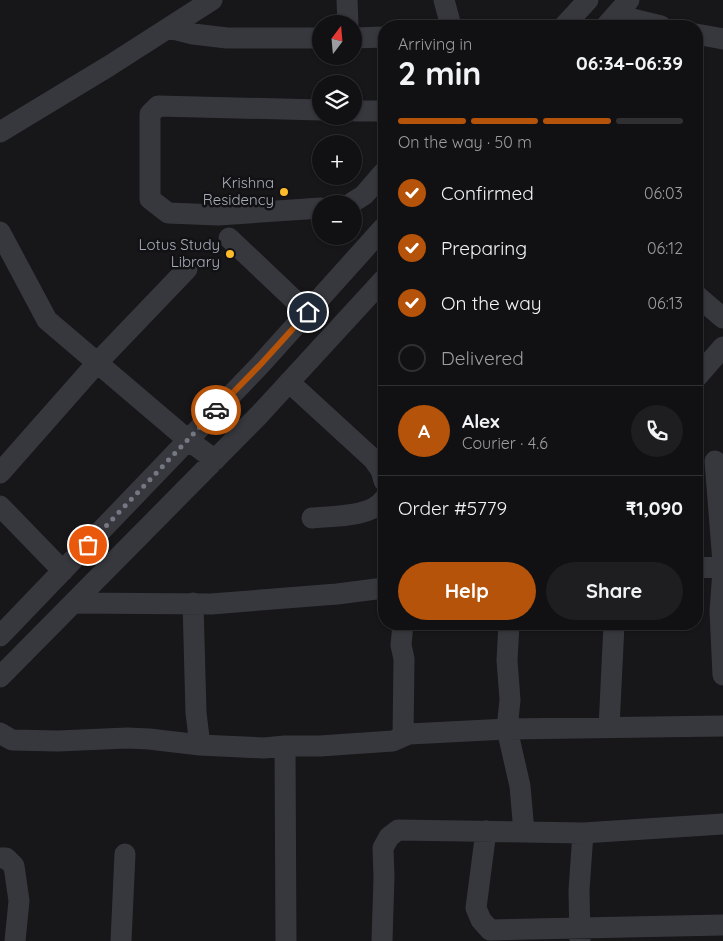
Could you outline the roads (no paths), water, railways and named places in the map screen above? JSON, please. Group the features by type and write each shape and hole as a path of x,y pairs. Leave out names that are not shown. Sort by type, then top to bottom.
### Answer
{"street":[{"path":"0,132 109,66 212,0"},
{"path":"347,0 348,15"},
{"path":"444,0 449,20"},
{"path":"570,20 588,0"},
{"path":"617,14 640,20"},
{"path":"169,28 193,34 228,38 312,38"},
{"path":"703,35 723,39"},
{"path":"362,38 378,37"},
{"path":"312,110 158,106 150,114 149,138 150,199 168,213 218,215 312,209"},
{"path":"362,111 378,111"},
{"path":"362,196 378,179"},
{"path":"0,232 47,320 188,440 215,460"},
{"path":"0,636 261,364 378,234"},
{"path":"229,238 308,312"},
{"path":"0,473 97,363 187,269"},
{"path":"0,677 215,460 378,286"},
{"path":"703,301 723,318"},
{"path":"703,370 723,347"},
{"path":"289,382 373,459 378,466"},
{"path":"703,567 723,564 711,463"},
{"path":"0,506 62,571"},
{"path":"312,518 366,512 378,507"},
{"path":"723,570 720,611 723,675"},
{"path":"74,603 211,604 378,589"},
{"path":"193,603 196,713 200,745"},
{"path":"402,630 401,645 404,659 403,736"},
{"path":"509,630 506,660 510,700 507,729 520,786 524,832"},
{"path":"608,728 614,630"},
{"path":"0,733 12,740 58,741 127,738 200,745 264,748 393,740 409,734 507,729 723,726"},
{"path":"285,746 286,941"},
{"path":"382,941 383,848 389,837 398,830 583,833 723,824"},
{"path":"486,831 476,908 481,920 490,930 580,935 723,925"},
{"path":"580,935 579,890 583,833"},
{"path":"121,941 125,854"},
{"path":"0,858 6,858 14,866 19,901 15,941"}],"place":[{"name":"Krishna Residency","path":"284,192"},
{"name":"Lotus Study Library","path":"230,254"}]}
